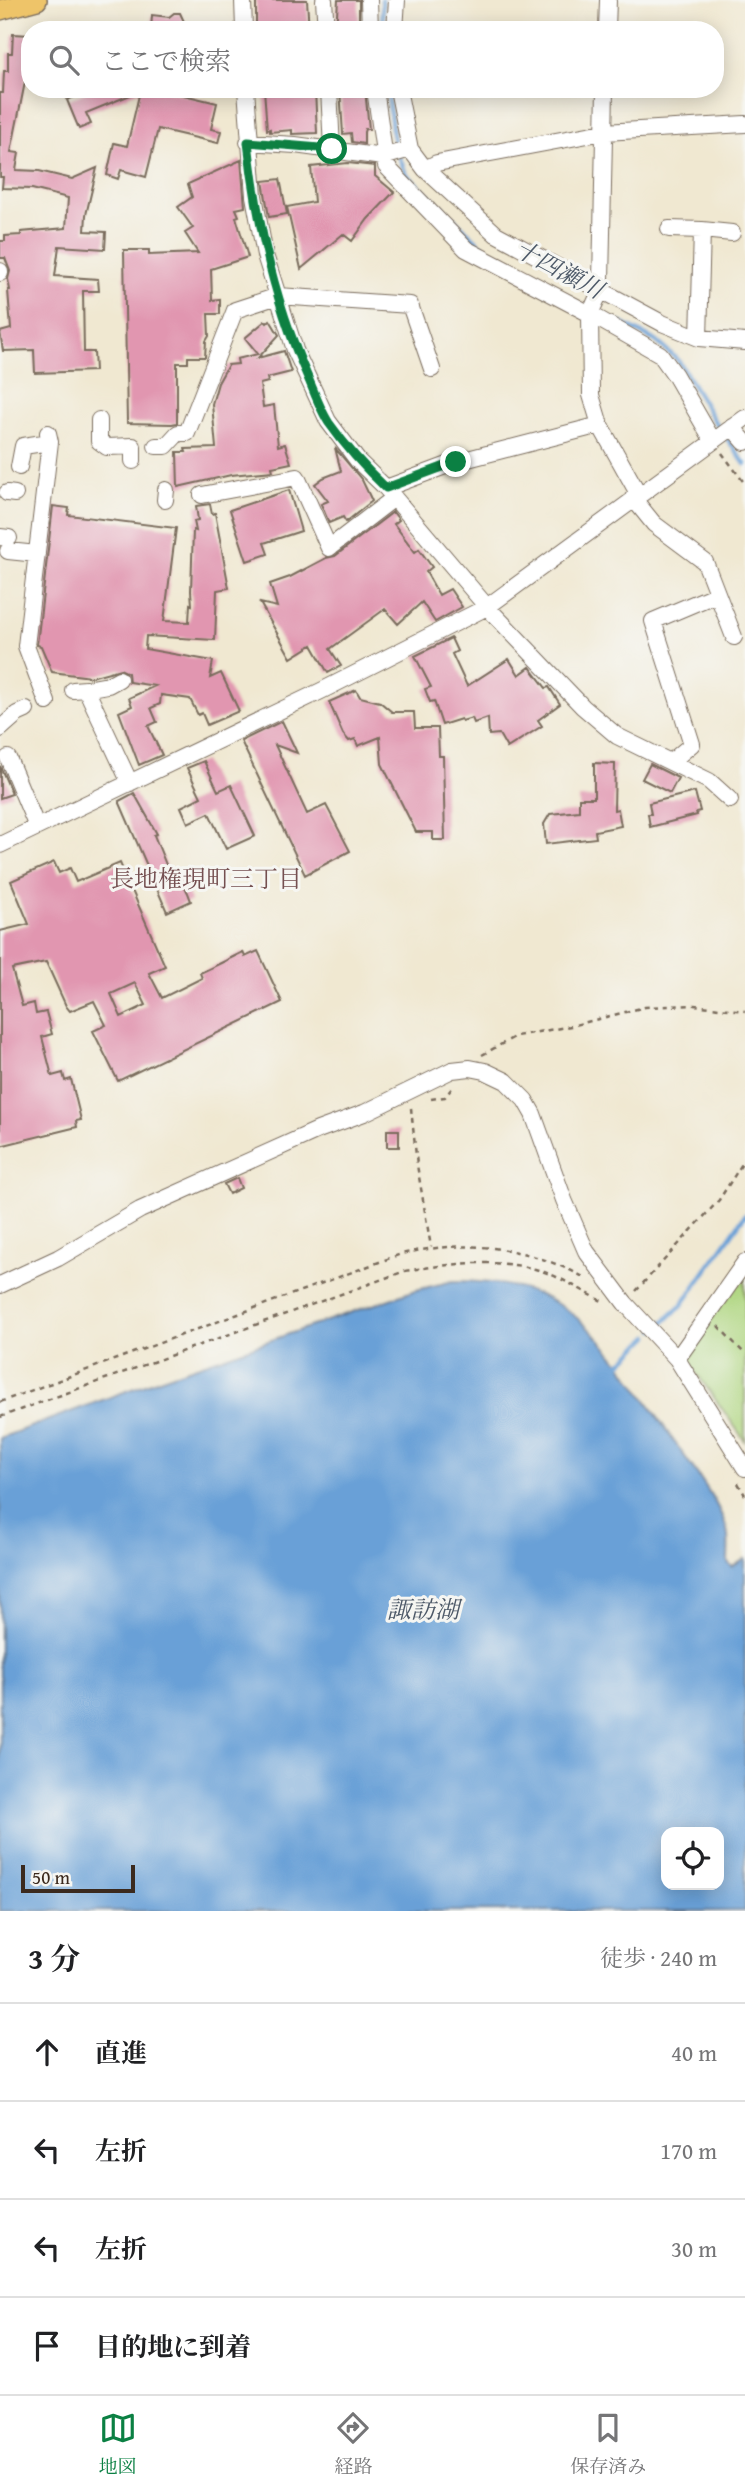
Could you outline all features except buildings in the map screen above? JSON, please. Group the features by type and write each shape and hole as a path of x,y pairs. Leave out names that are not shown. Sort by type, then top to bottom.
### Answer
{"main road":[{"path":"0,10 37,0"}],"street":[{"path":"243,0 244,21"},
{"path":"324,0 325,21"},
{"path":"369,0 370,21"},
{"path":"396,21 397,0"},
{"path":"607,21 608,0"},
{"path":"246,98 254,196 265,255 295,350 328,421 358,461 390,493 487,607 583,707 617,736 709,781 730,800"},
{"path":"329,98 332,149"},
{"path":"376,98 386,166 468,247 590,312 660,354 714,440"},
{"path":"399,98 408,150 485,228 662,323 699,338 745,342"},
{"path":"605,98 601,281 590,312 591,395 600,425 636,496 654,524 705,562 734,637"},
{"path":"425,169 437,163 604,132 745,124"},
{"path":"248,142 386,156 408,150"},
{"path":"468,247 485,228"},
{"path":"669,229 732,233"},
{"path":"699,338 702,230"},
{"path":"163,449 178,433 187,433 235,310 278,296 410,305 432,369"},
{"path":"99,420 99,441 107,447 132,446 133,461"},
{"path":"0,845 37,827 56,809 130,783 487,607 736,424 745,442"},
{"path":"202,495 297,477 329,548 390,493 456,462 600,425"},
{"path":"19,467 23,446 49,438 54,476 37,554 26,646 47,702"},
{"path":"6,542 37,554"},
{"path":"671,762 692,744 653,621 717,594"},
{"path":"119,679 108,685 79,690 130,783"},
{"path":"0,729 21,709"},
{"path":"8,758 37,827"},
{"path":"0,1285 58,1258 139,1210 410,1096 452,1070 470,1068 506,1081 525,1100 533,1114 574,1226 586,1251 629,1307 673,1355 745,1468"},
{"path":"673,1355 707,1317 745,1262"}],"path":[{"path":"714,440 745,484"},
{"path":"431,1248 417,1165 410,1096 445,1097 483,1054 516,1036 571,1026 645,1007 694,1005 745,1011"},
{"path":"0,1417 405,1271 457,1263 503,1264 536,1270 556,1277 611,1305 629,1307 719,1200 745,1159"},
{"path":"0,1402 401,1254 431,1248 505,1249 538,1256 589,1280 607,1279"},
{"path":"707,1317 745,1354"}],"green space":[{"path":"745,1265 745,1441 685,1357"}],"water":[{"name":"諏訪湖","path":"453,1281 495,1283 522,1289 548,1299 578,1318 623,1367 702,1481 727,1530 728,1563 732,1567 745,1559 745,1911 0,1911 0,1438 159,1379 416,1290"}],"waterway":[{"name":"十四瀬川","path":"382,0 383,21"},
{"name":"十四瀬川","path":"388,98 394,144 406,174 486,250 499,257"},
{"name":"十四瀬川","path":"621,323 656,341 678,360 713,419 745,464"},
{"name":"十四瀬川","path":"655,1330 682,1305 745,1215"},
{"name":"十四瀬川","path":"620,1371 619,1365 649,1336"}],"district":[{"name":"長地権現町三丁目","path":"206,878"}],"route":[{"path":"332,149 248,142 254,196 265,255 295,350 328,421 358,461 386,488 456,462"}]}
